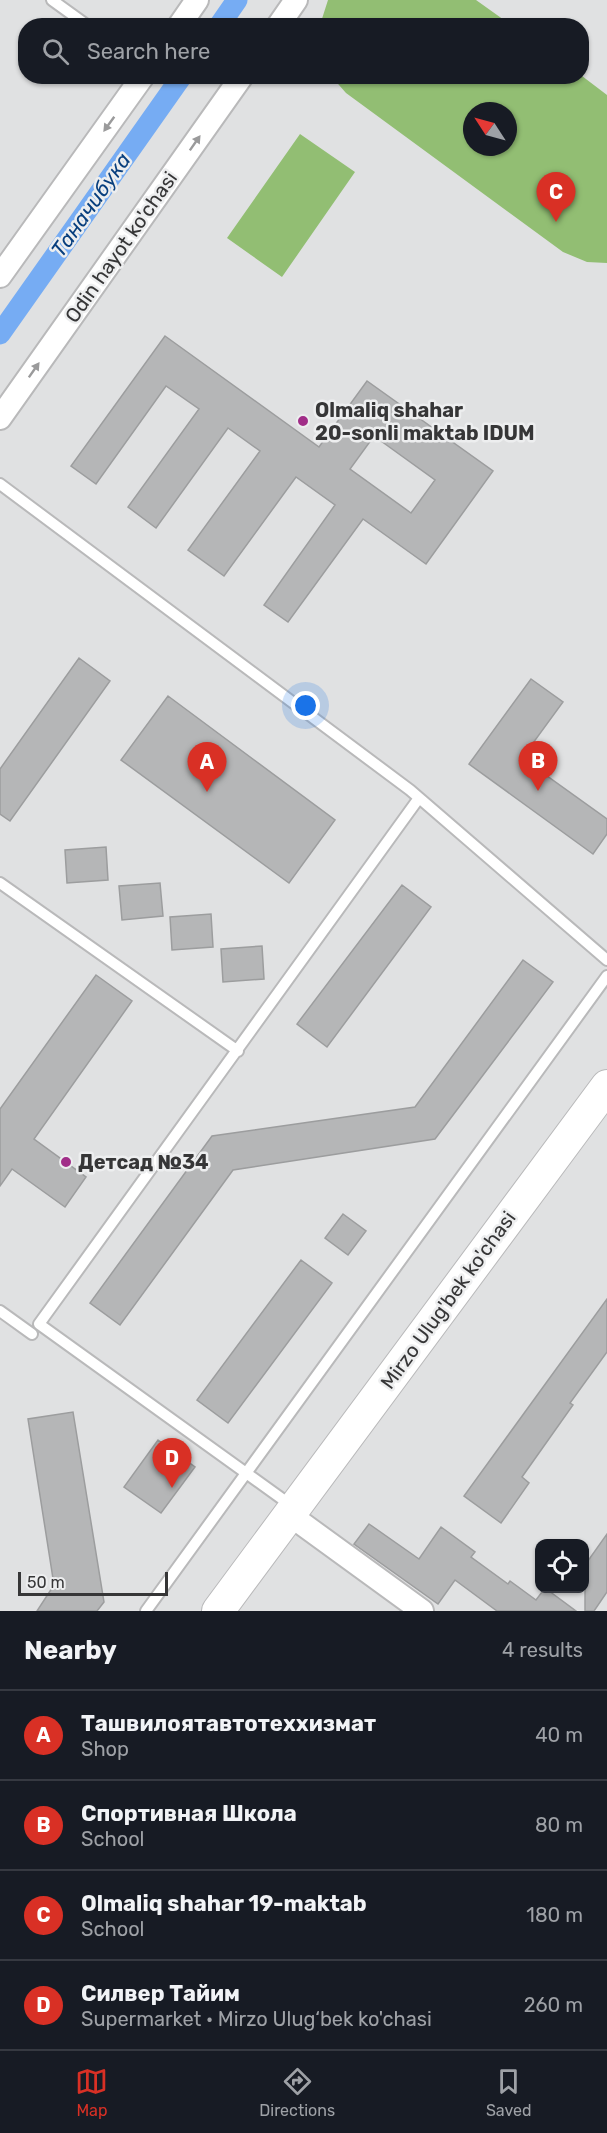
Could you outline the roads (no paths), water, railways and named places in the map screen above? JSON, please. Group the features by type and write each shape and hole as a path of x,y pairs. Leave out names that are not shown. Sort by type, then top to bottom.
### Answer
{"main road":[{"name":"Mirzo Ulug'bek ko'chasi","path":"218,1611 607,1086"}],"street":[{"path":"185,18 197,0"},
{"path":"284,18 296,0"},
{"path":"0,276 137,84"},
{"name":"Odin hayot ko'chasi","path":"0,418 236,84"},
{"path":"292,1511 422,1611"}],"lane":[{"path":"52,0 77,18"},
{"path":"0,484 419,798 607,960"},
{"path":"292,1511 245,1474 39,1324 419,798"},
{"path":"0,883 238,1051"},
{"path":"146,1611 607,976"},
{"path":"0,1311 32,1334"}],"waterway":[{"name":"Таначибука","path":"225,18 237,0"},
{"name":"Таначибука","path":"0,334 176,84"}],"place":[{"name":"Olmaliq shahar 19-maktab","path":"556,222"},
{"name":"Olmaliq shahar 20-sonli maktab IDUM","path":"303,421"},
{"name":"Спортивная Школа","path":"538,791"},
{"name":"Ташвилоятавтотеххизмат","path":"207,792"},
{"name":"Детсад №34","path":"66,1162"},
{"name":"Силвер Тайим","path":"172,1488"}]}
